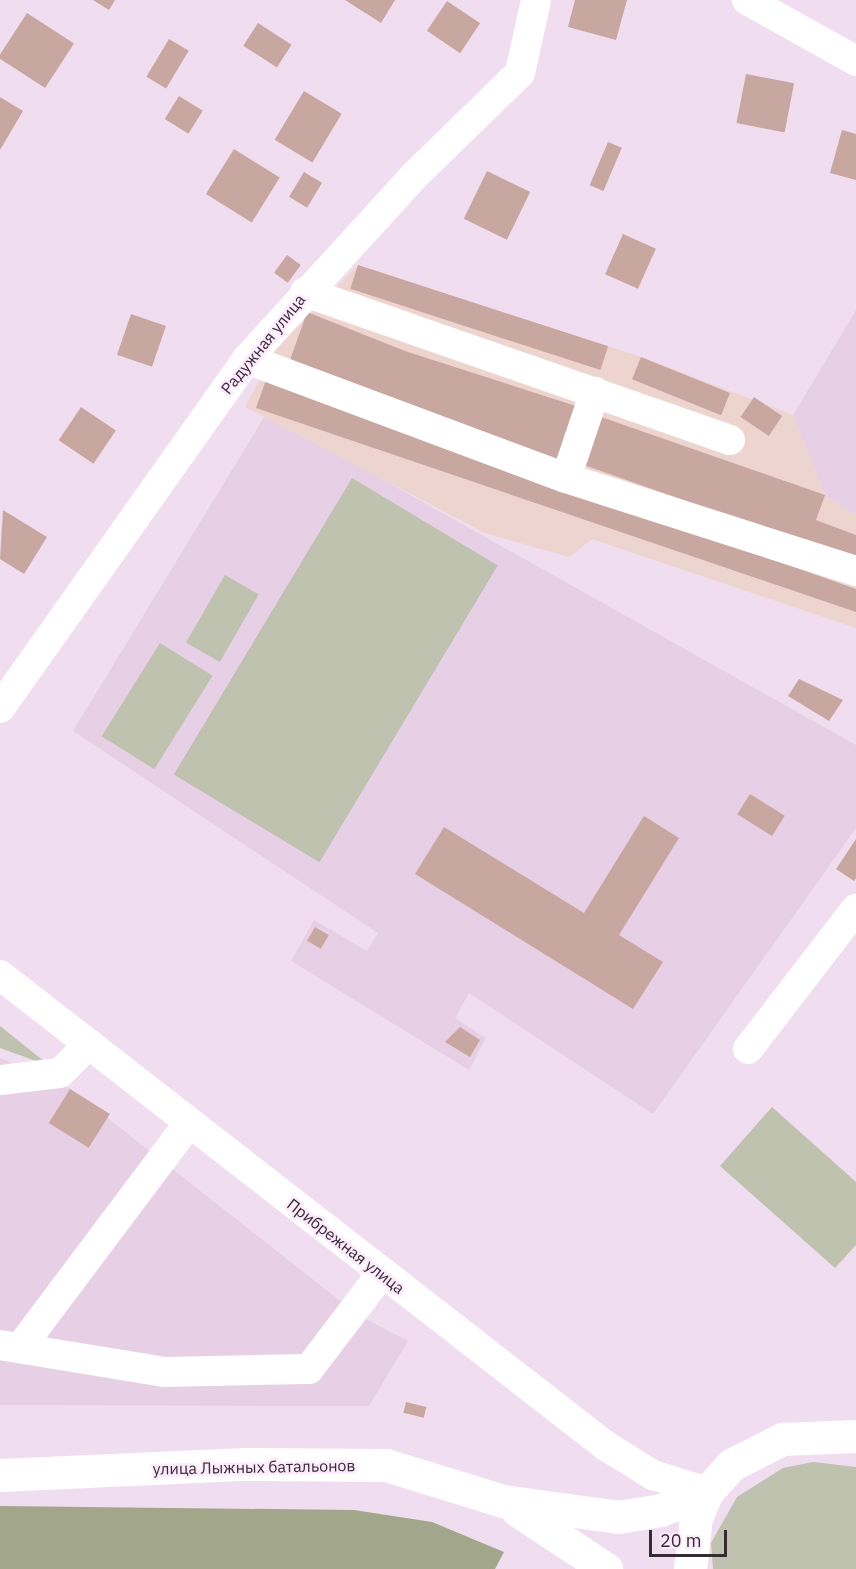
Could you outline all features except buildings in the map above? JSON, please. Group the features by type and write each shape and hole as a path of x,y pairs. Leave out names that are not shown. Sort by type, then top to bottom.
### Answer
{"main road":[{"path":"690,1569 691,1537 707,1492 731,1465 766,1444 804,1435 856,1436"},
{"name":"улица Лыжных батальонов","path":"0,1475 244,1464 386,1465 503,1501"},
{"path":"503,1501 618,1517 661,1510 707,1492"},
{"path":"503,1501 606,1569"}],"street":[{"name":"Радужная улица","path":"0,708 248,359 304,292 520,73 536,0"},
{"path":"755,2 856,61"},
{"path":"304,292 730,440"},
{"path":"248,359 566,478 856,572"},
{"path":"566,478 595,392"},
{"path":"748,1049 856,909"},
{"name":"Прибрежная улица","path":"0,975 381,1274 614,1451 660,1478 707,1492"},
{"path":"0,1080 60,1073 89,1044"},
{"path":"189,1123 10,1347 164,1372 309,1369 381,1274"}],"shaded area":[{"path":"358,265 641,357 793,415 825,495 856,515 856,628 592,539 569,557 485,533 245,407 277,348"},
{"path":"856,310 856,515 825,495 793,415"},
{"path":"266,414 856,745 856,828 653,1114 469,993 455,1018 486,1038 469,1070 291,961 314,920 367,951 378,933 73,731"},
{"path":"0,1058 68,1087 358,1315 408,1341 369,1406 0,1405"}],"green space":[{"path":"352,478 498,566 320,862 174,775"},
{"path":"225,575 259,594 220,662 186,643"},
{"path":"160,643 213,676 154,769 102,736"},
{"path":"0,1026 50,1066 0,1048"},
{"path":"772,1107 856,1182 856,1245 835,1268 720,1166"},
{"path":"813,1462 856,1467 856,1569 713,1569 711,1543 737,1497 783,1468"},
{"path":"0,1506 354,1510 432,1522 504,1552 495,1569 0,1569"}]}
